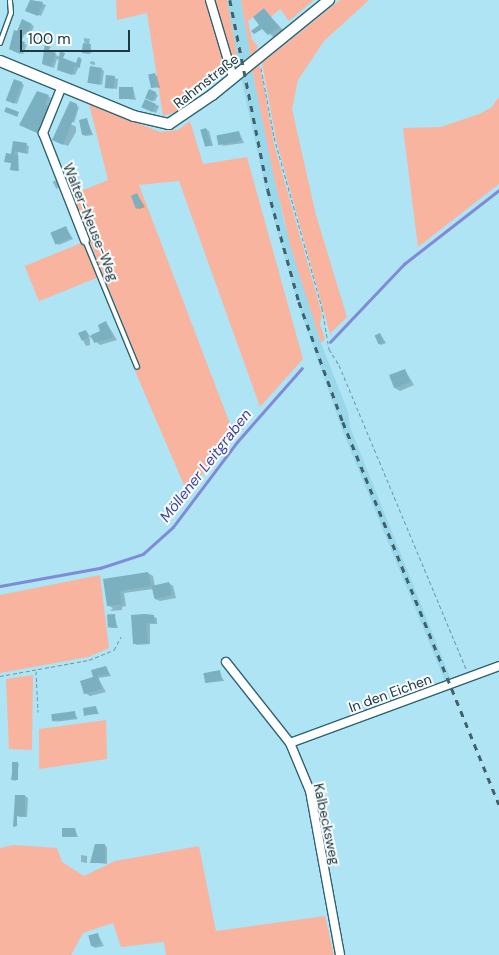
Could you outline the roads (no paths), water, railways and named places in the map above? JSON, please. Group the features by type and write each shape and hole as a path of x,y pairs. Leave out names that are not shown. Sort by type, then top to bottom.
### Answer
{"main road":[{"name":"Rahmstraße","path":"0,61 134,116 169,124 179,120 329,0"}],"street":[{"path":"210,0 233,77"},
{"name":"Walter-Neuse-Weg","path":"62,86 43,133 85,240"},
{"name":"Kalbecksweg","path":"226,662 290,743 310,791 340,955"},
{"name":"In den Eichen","path":"290,743 499,666"}],"lane":[{"path":"0,43 11,13 10,1"},
{"name":"Walter-Neuse-Weg","path":"85,240 137,367"}],"waterway":[{"name":"Möllener Leitgraben","path":"330,342 404,264 499,190"},
{"name":"Möllener Leitgraben","path":"0,586 100,568 143,554 173,527 237,442 302,368"}],"railway":[{"path":"230,0 268,190 299,302 343,422 499,804"}]}
